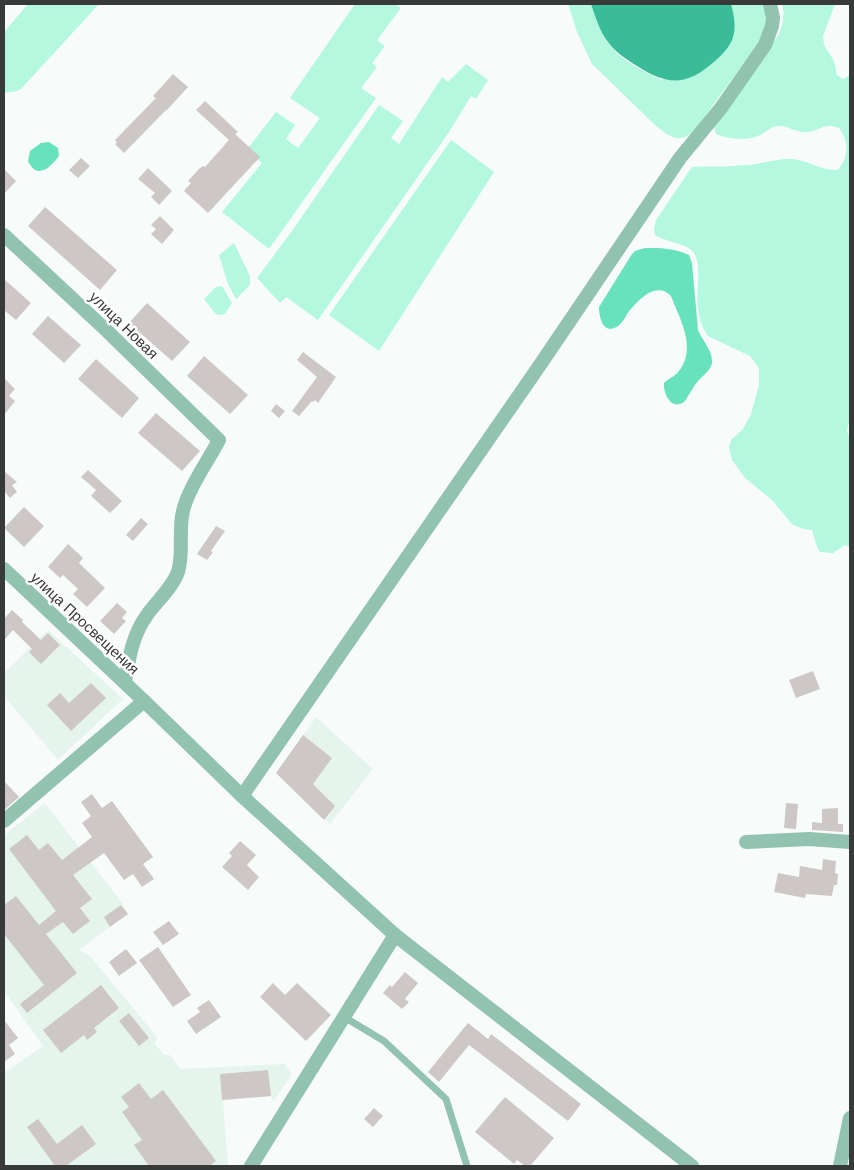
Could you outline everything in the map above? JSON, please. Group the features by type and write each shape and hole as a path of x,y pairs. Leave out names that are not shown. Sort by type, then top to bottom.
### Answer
{"street":[{"path":"242,796 542,362 680,158 721,108 765,45 773,18 770,4"},
{"name":"улица Новая","path":"4,235 105,329 219,440 183,511 178,572 135,634 125,683"},
{"name":"улица Просвещения","path":"4,569 242,796 395,935 692,1166"},
{"path":"4,821 144,702"},
{"path":"746,842 809,839 850,842"},
{"path":"251,1166 395,935"},
{"path":"840,1166 850,1118"}],"lane":[{"path":"344,1017 384,1041 446,1099 467,1166"}],"shaded area":[{"path":"28,4 99,4 21,89 4,93 4,32"},
{"path":"355,4 395,4 401,8 377,40 385,46 372,63 377,67 361,88 376,98 269,249 222,212 262,163 252,155 249,147 276,112 295,125 286,139 298,148 320,118 290,98"},
{"path":"568,4 591,4 602,32 612,47 631,64 662,80 734,18 731,4 764,4 766,24 760,41 694,131 683,138 678,138 669,135 655,125 592,64 577,32"},
{"path":"591,4 731,4 735,29 734,36 722,54 705,69 686,79 668,80 648,73 614,49 603,34"},
{"path":"782,4 835,4 823,36 824,45 834,61 837,75 843,79 850,75 850,417 847,431 850,438 850,547 845,545 833,553 820,552 812,530 803,529 792,524 772,500 745,478 732,460 729,447 731,440 743,429 751,414 759,385 759,368 750,356 708,336 702,326 698,311 698,264 694,253 686,247 655,235 654,229 656,220 692,167 740,166 787,159 799,160 832,170 838,170 842,165 846,154 846,143 839,128 827,126 805,132 776,126 753,138 742,139 716,134 714,127 779,34 783,19"},
{"path":"466,64 488,80 476,99 471,96 449,132 318,320 286,297 280,303 257,278 292,231 379,105 403,121 391,138 399,144 442,77 448,82"},
{"path":"451,140 494,172 379,351 329,315"},
{"path":"49,142 58,148 59,156 48,168 39,171 35,170 28,161 30,151 41,143"},
{"path":"234,243 250,276 250,285 236,299 228,284 219,255"},
{"path":"645,248 662,248 678,251 689,255 692,263 698,330 712,357 712,362 709,370 696,383 684,402 679,404 672,403 669,400 664,387 664,383 679,371 687,353 685,334 671,296 659,290 647,294 636,303 619,325 613,328 605,327 600,316 599,307 632,254"},
{"path":"222,286 232,303 225,314 218,315 204,299 216,287"},
{"path":"48,630 123,699 58,760 4,696 4,673"},
{"path":"316,717 373,769 330,824 276,773"},
{"path":"45,803 123,904 128,914 79,950 90,956 157,1037 155,1044 164,1055 170,1055 181,1069 284,1064 292,1074 274,1101 270,1096 223,1100 228,1166 4,1166 4,1071 7,1071 43,1046 4,991 4,835"}],"building":[{"path":"173,74 188,87 124,153 115,144 117,143 115,140 156,98 153,96"},
{"path":"205,101 238,132 235,134 260,157 208,213 184,191 191,183 188,181 199,169 203,166 205,167 229,140 196,110"},
{"path":"81,158 90,166 78,178 69,170"},
{"path":"148,168 172,191 159,205 151,197 155,193 138,179"},
{"path":"4,169 16,181 4,194"},
{"path":"45,207 117,270 100,290 28,226"},
{"path":"160,216 174,230 162,244 151,234 156,229 151,225"},
{"path":"4,279 31,303 16,320 4,310"},
{"path":"147,303 190,342 172,361 129,323"},
{"path":"48,316 81,345 64,363 32,334"},
{"path":"303,352 336,377 318,403 315,400 312,401 299,416 292,411 317,377 297,360"},
{"path":"204,356 248,395 230,414 187,376"},
{"path":"96,359 139,398 122,418 78,379"},
{"path":"4,378 15,389 9,396 15,401 4,415"},
{"path":"276,404 285,411 279,418 271,411"},
{"path":"156,413 200,451 182,471 138,433"},
{"path":"88,470 122,501 110,513 91,496 96,490 81,477"},
{"path":"4,471 17,482 12,485 17,492 10,498 4,491"},
{"path":"24,507 44,526 24,547 4,528"},
{"path":"141,518 148,524 133,541 126,535"},
{"path":"216,526 225,531 207,560 197,554"},
{"path":"68,544 83,558 79,563 105,588 87,607 73,594 78,589 63,575 60,578 48,567"},
{"path":"117,603 127,612 122,618 126,621 114,634 100,621"},
{"path":"12,610 41,640 48,633 60,645 41,664 29,652 32,649 13,630 4,640 4,619"},
{"path":"813,671 820,689 796,698 789,680"},
{"path":"91,683 106,698 71,731 47,705 60,693 69,703"},
{"path":"303,735 332,758 313,784 335,806 324,820 276,773"},
{"path":"4,781 19,797 4,810"},
{"path":"92,794 102,808 112,801 153,857 143,864 154,879 142,887 133,874 124,880 104,853 73,875 92,899 80,908 90,921 73,934 63,922 46,934 77,973 27,1013 20,1004 44,985 4,934 4,905 16,896 39,925 56,911 9,849 27,835 39,850 48,843 62,860 92,837 82,823 91,816 81,802"},
{"path":"786,803 798,804 796,829 784,828"},
{"path":"838,808 838,824 843,824 843,832 812,830 812,822 822,823 822,809"},
{"path":"240,841 256,855 247,865 259,877 248,890 222,867 232,856 229,853"},
{"path":"823,859 836,861 837,885 834,885 832,896 806,894 805,898 774,892 778,873 799,877 800,866 822,870"},
{"path":"121,905 128,914 110,927 104,917"},
{"path":"169,921 179,934 163,945 153,932"},
{"path":"158,947 191,995 173,1007 139,960"},
{"path":"126,949 137,963 119,976 109,962"},
{"path":"405,972 418,983 405,999 409,1002 402,1009 383,993 390,985 392,987"},
{"path":"273,983 285,995 297,983 331,1015 306,1041 260,997"},
{"path":"101,985 119,1008 94,1028 97,1032 87,1040 84,1035 61,1053 43,1030"},
{"path":"209,1000 221,1017 196,1034 187,1021 200,1012 197,1008"},
{"path":"129,1013 149,1038 139,1046 119,1021"},
{"path":"4,1020 18,1038 9,1045 15,1054 4,1062"},
{"path":"468,1023 488,1039 491,1034 581,1104 568,1121 469,1045 439,1082 428,1072"},
{"path":"268,1070 271,1096 222,1100 220,1074"},
{"path":"139,1083 151,1099 163,1090 216,1161 209,1166 149,1166 134,1145 142,1140 122,1112 129,1107 121,1097"},
{"path":"505,1097 554,1138 530,1166 525,1166 517,1160 514,1164 475,1132"},
{"path":"374,1108 383,1116 373,1127 364,1119"},
{"path":"38,1119 57,1144 82,1125 96,1144 66,1166 55,1166 27,1127"}]}
